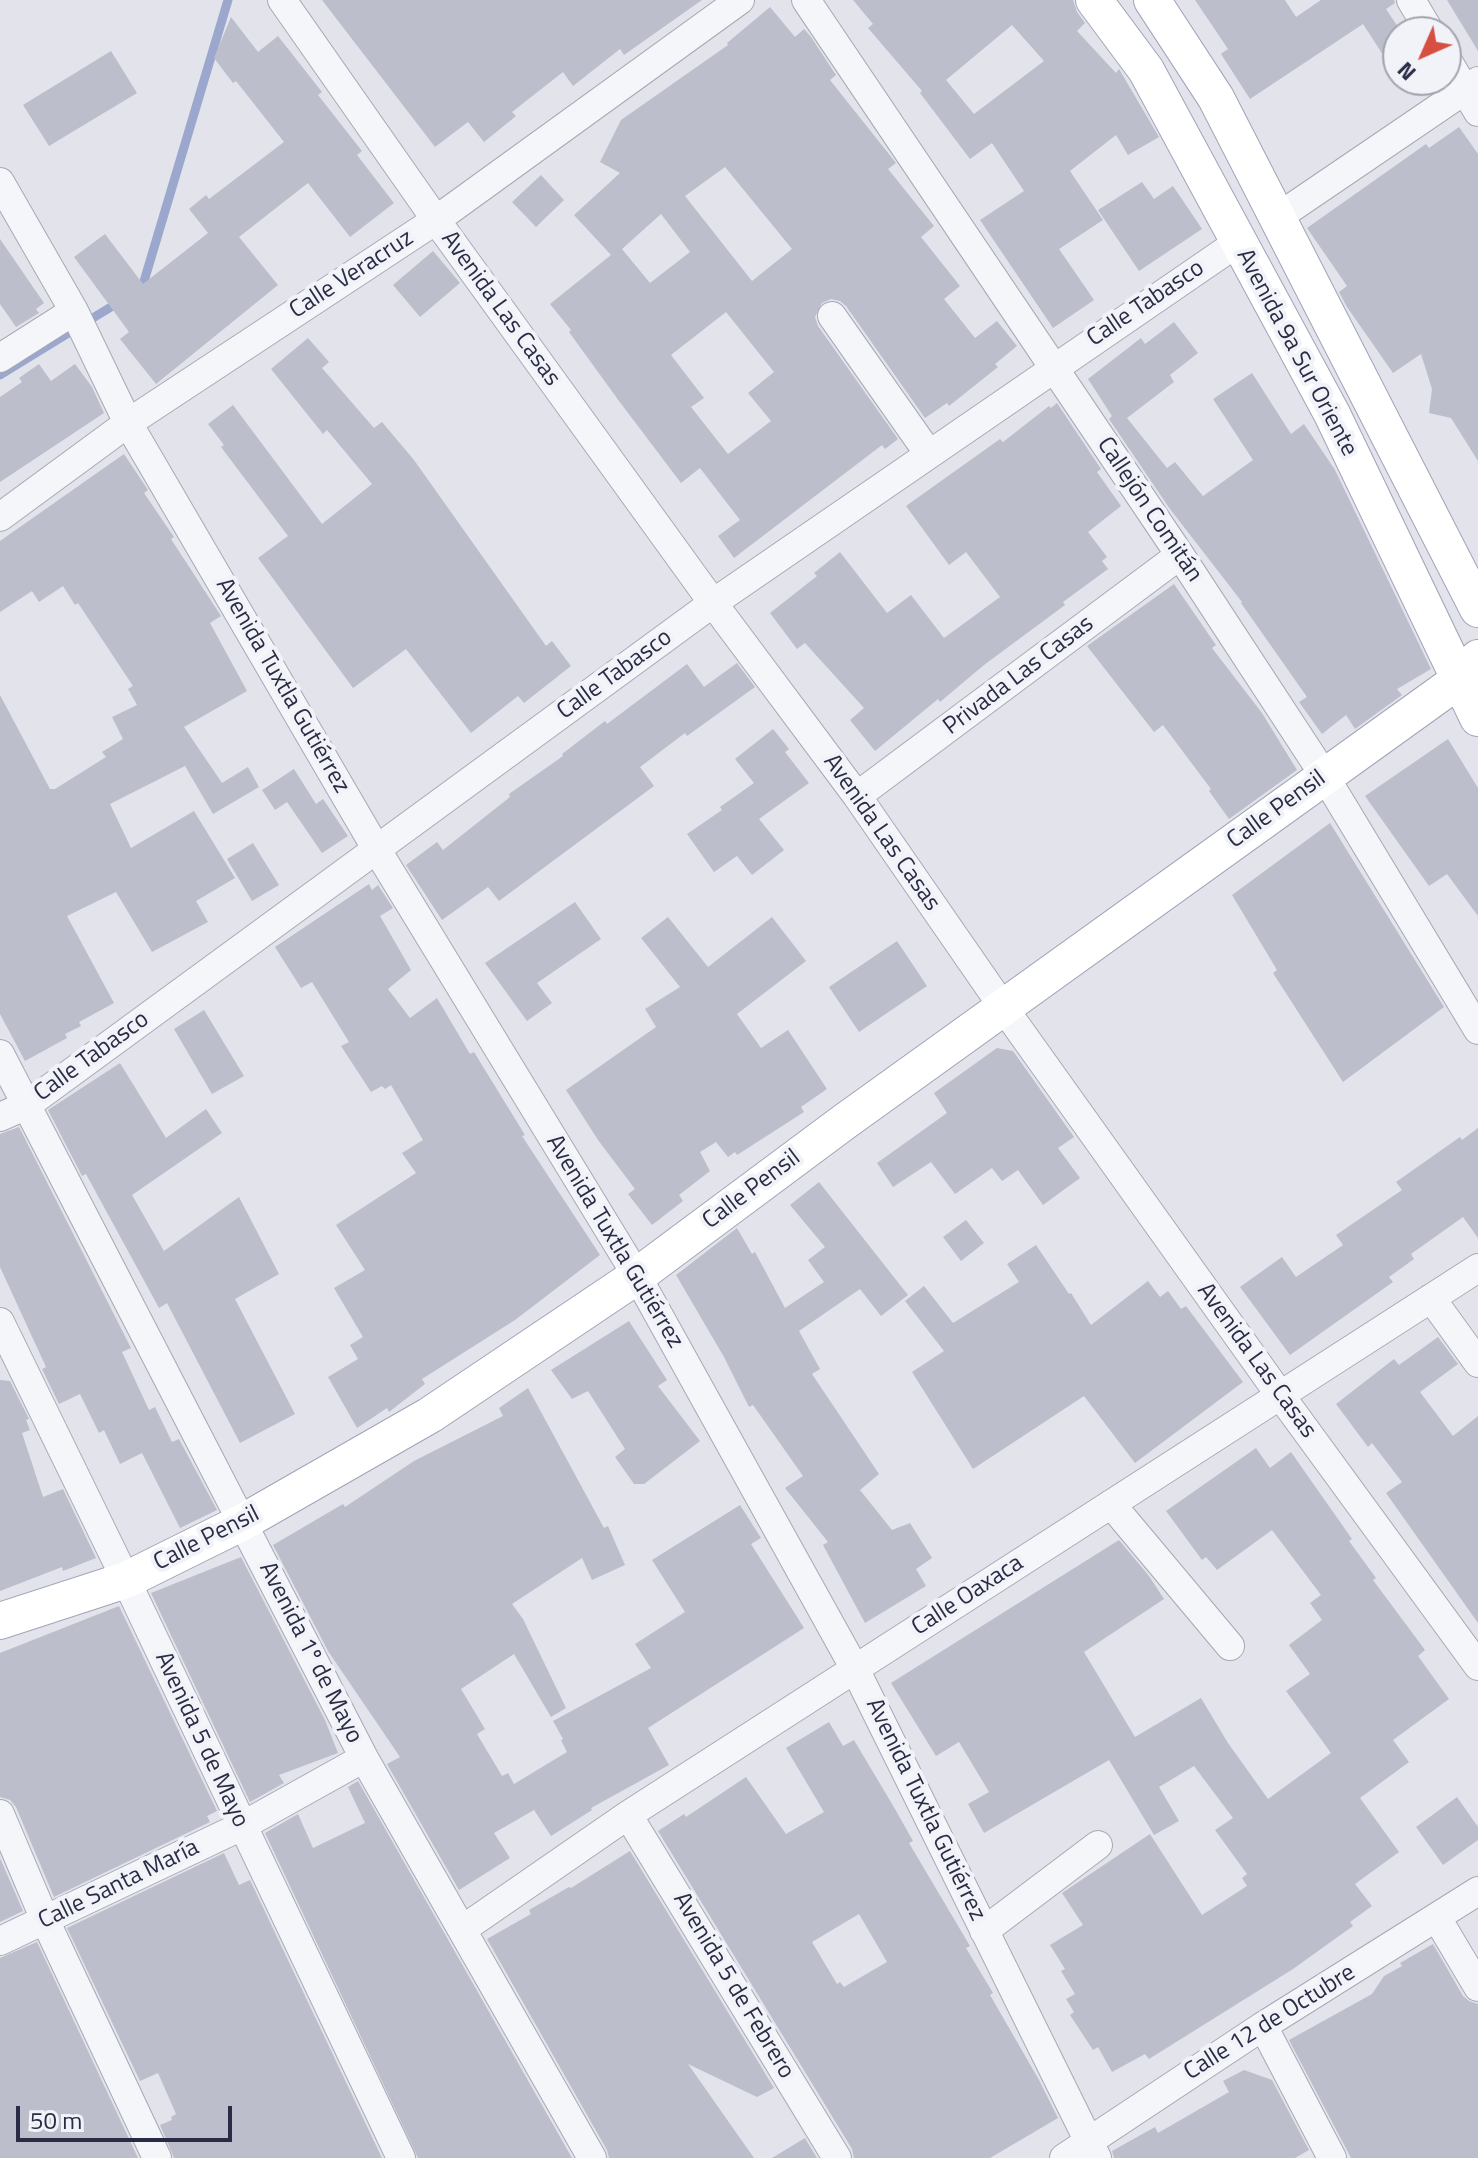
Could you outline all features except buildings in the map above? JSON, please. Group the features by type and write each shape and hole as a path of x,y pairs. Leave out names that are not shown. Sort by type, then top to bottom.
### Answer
{"main road":[{"name":"Avenida 9a Sur Oriente","path":"1094,0 1146,70 1237,243 1472,671 1478,718"},
{"name":"Avenida 9a Sur Oriente","path":"1152,0 1216,98 1478,609"},
{"name":"Calle Pensil","path":"0,1621 126,1580 243,1522 430,1415 637,1276 1003,1007 1472,671"}],"street":[{"name":"Avenida Las Casas","path":"282,0 436,220 857,796 1003,1007 1478,1666"},
{"name":"Calle Veracruz","path":"0,517 128,423 436,220 740,0"},
{"name":"Callejón Comitán","path":"806,0 1180,555 1324,775 1478,1030"},
{"path":"1278,217 1474,94"},
{"path":"0,182 76,315 0,358"},
{"name":"Calle Tabasco","path":"0,1117 27,1105 713,603 1237,243"},
{"name":"Avenida Tuxtla Gutiérrez","path":"76,315 128,423 377,850 637,1276 855,1669 1093,2149"},
{"path":"832,316 929,454"},
{"name":"Privada Las Casas","path":"857,796 1180,555"},
{"name":"Avenida 1º de Mayo","path":"0,1054 364,1758 592,2158"},
{"name":"Calle Oaxaca","path":"463,1929 628,1815 1478,1268"},
{"path":"1431,1298 1478,1363"},
{"name":"Avenida 5 de Mayo","path":"0,1322 401,2158"},
{"path":"1111,1504 1230,1646"},
{"name":"Calle Santa María","path":"0,1941 242,1826 364,1758"},
{"path":"0,1814 45,1920 157,2158"},
{"name":"Avenida 5 de Febrero","path":"628,1815 837,2158"},
{"path":"984,1931 1098,1845"},
{"name":"Calle 12 de Octubre","path":"1064,2158 1093,2149 1263,2026 1478,1891"},
{"path":"1437,1918 1478,1987"},
{"path":"1263,2026 1332,2158"}],"waterway":[{"path":"135,292 142,288 228,0"},
{"path":"0,375 119,302"}]}
